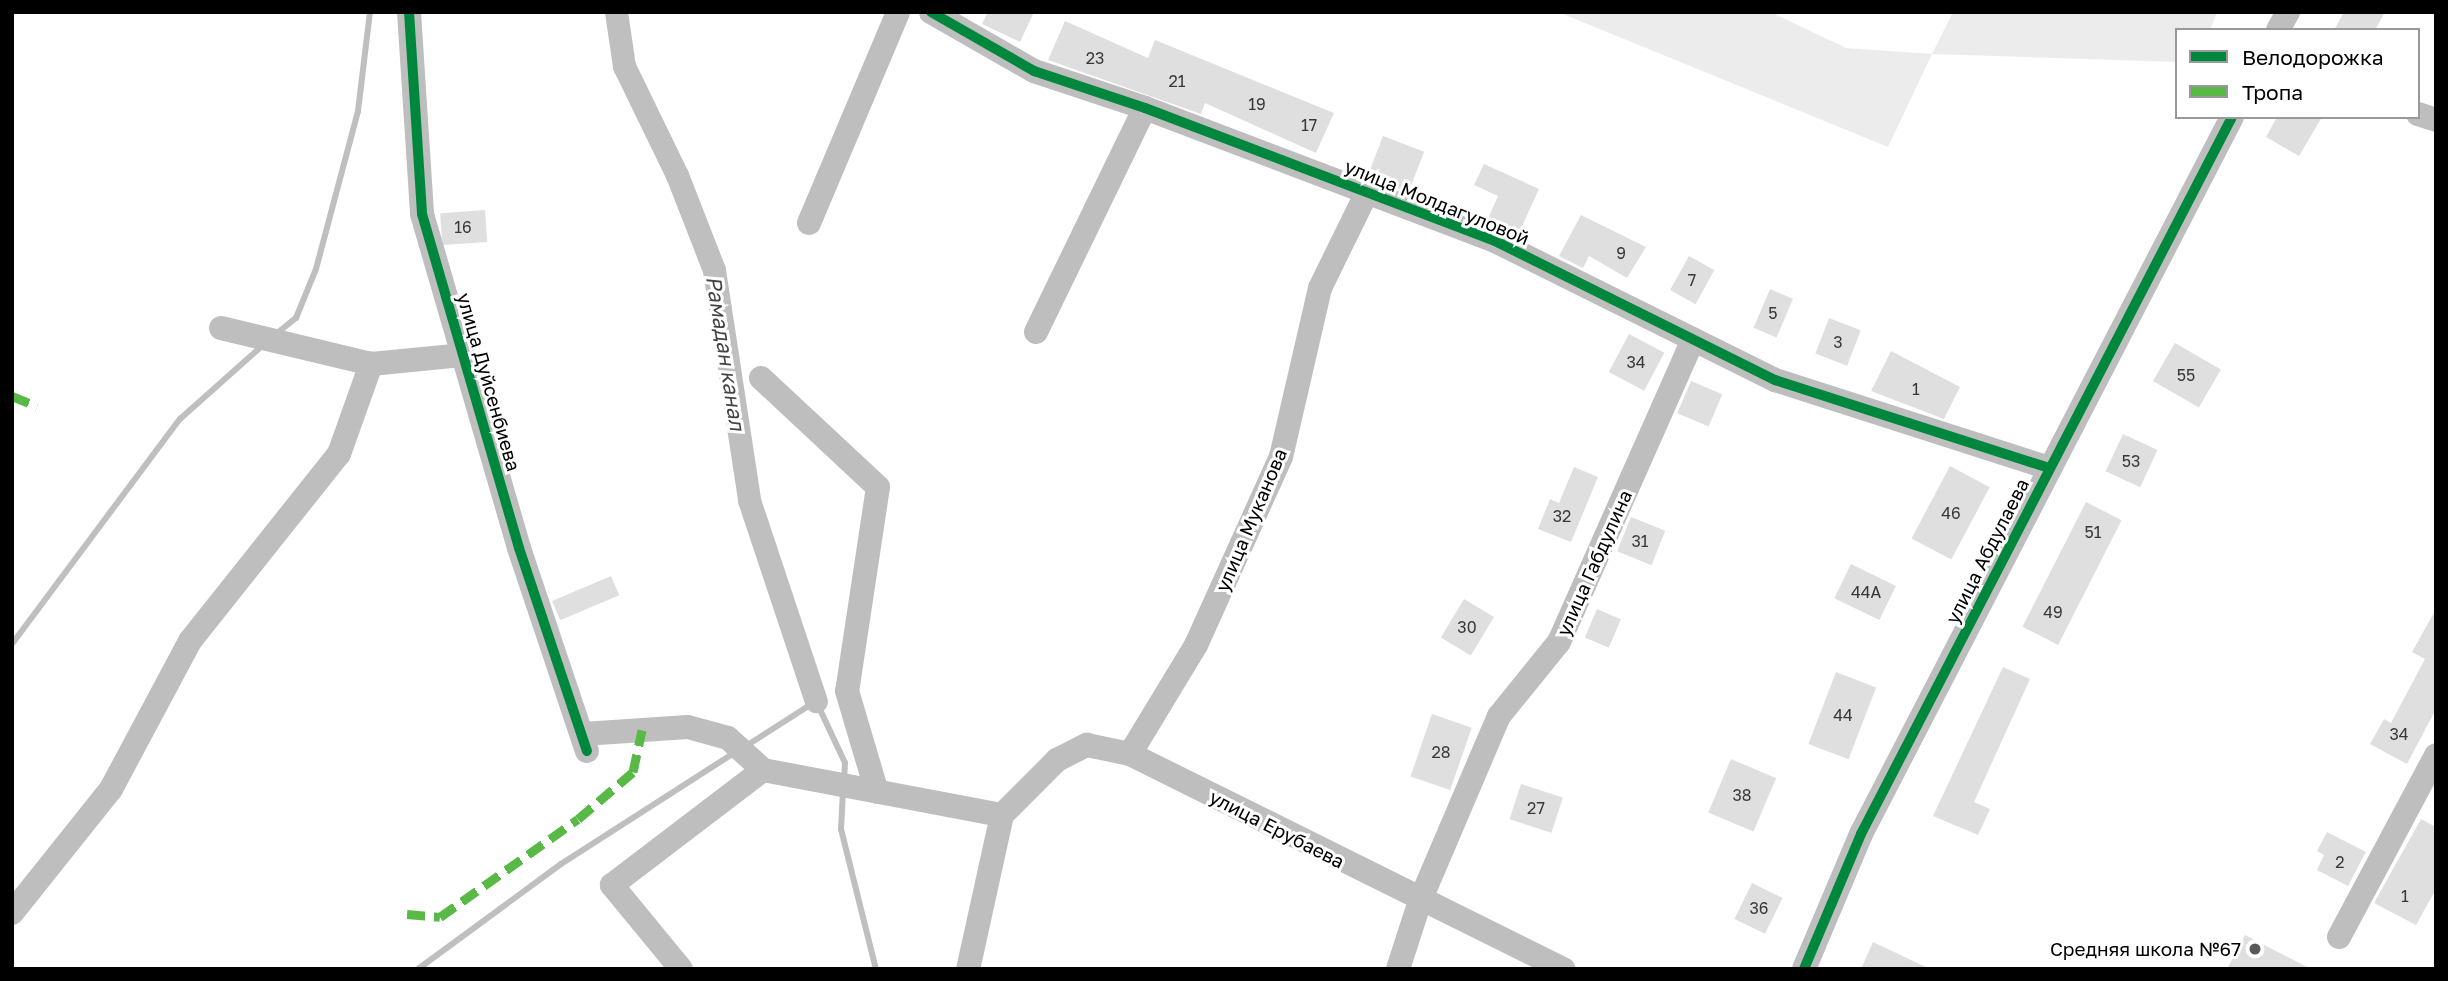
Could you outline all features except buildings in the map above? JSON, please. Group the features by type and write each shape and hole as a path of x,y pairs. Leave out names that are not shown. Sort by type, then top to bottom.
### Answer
{"street":[{"name":"улица Дуйсенбиева","path":"410,12 422,214 519,548 585,742 688,727 728,738 763,770"},
{"path":"809,223 898,12"},
{"name":"улица Молдагуловой","path":"931,12 1034,71 1145,108 1495,241 1775,380 2049,468"},
{"path":"2279,28 2288,12"},
{"path":"1036,332 1145,108"},
{"name":"улица Абдулаева","path":"1804,969 1861,834 2231,119"},
{"name":"улица Муканова","path":"1130,754 1196,645 1281,457 1320,288 1367,192"},
{"path":"221,328 371,364 463,355"},
{"name":"улица Габдулина","path":"1398,969 1420,901 1499,716 1559,642 1693,339"},
{"path":"12,913 111,789 190,641 339,454 371,364"},
{"path":"761,378 878,487 847,691 877,792"},
{"name":"улица Ерубаева","path":"1002,815 1057,760 1087,745 1130,754 1420,901 1564,969"},
{"path":"2339,936 2436,755"},
{"path":"681,969 612,885 763,770 1002,815 968,969"}],"shaded area":[{"path":"1558,12 1770,12 1846,48 1932,54 1888,147"},
{"path":"1953,12 2217,12 2211,28 2175,28 2175,62 1932,54"}],"waterway":[{"path":"276,334 296,318 316,269 358,111 370,12"},
{"name":"Рамадан канал","path":"616,12 624,66 677,175 714,270 749,500 816,701"},
{"path":"12,644 180,419 263,345"},
{"name":"Рамадан канал","path":"746,746 816,701 845,763 844,780"},
{"path":"418,969 561,864 734,753"},
{"path":"843,791 841,829 876,969"}],"marked path":[{"path":"12,396 37,406"},
{"path":"407,914 440,917 578,819 633,772 642,730"}],"cycle path":[{"path":"409,12 422,214 519,548 587,751"},
{"path":"931,12 1034,71 1145,108 1495,241 1775,380 2049,468"},
{"path":"1804,969 1861,834 2231,119"}],"place":[{"name":"Средняя школа №67","path":"2255,949"}]}
